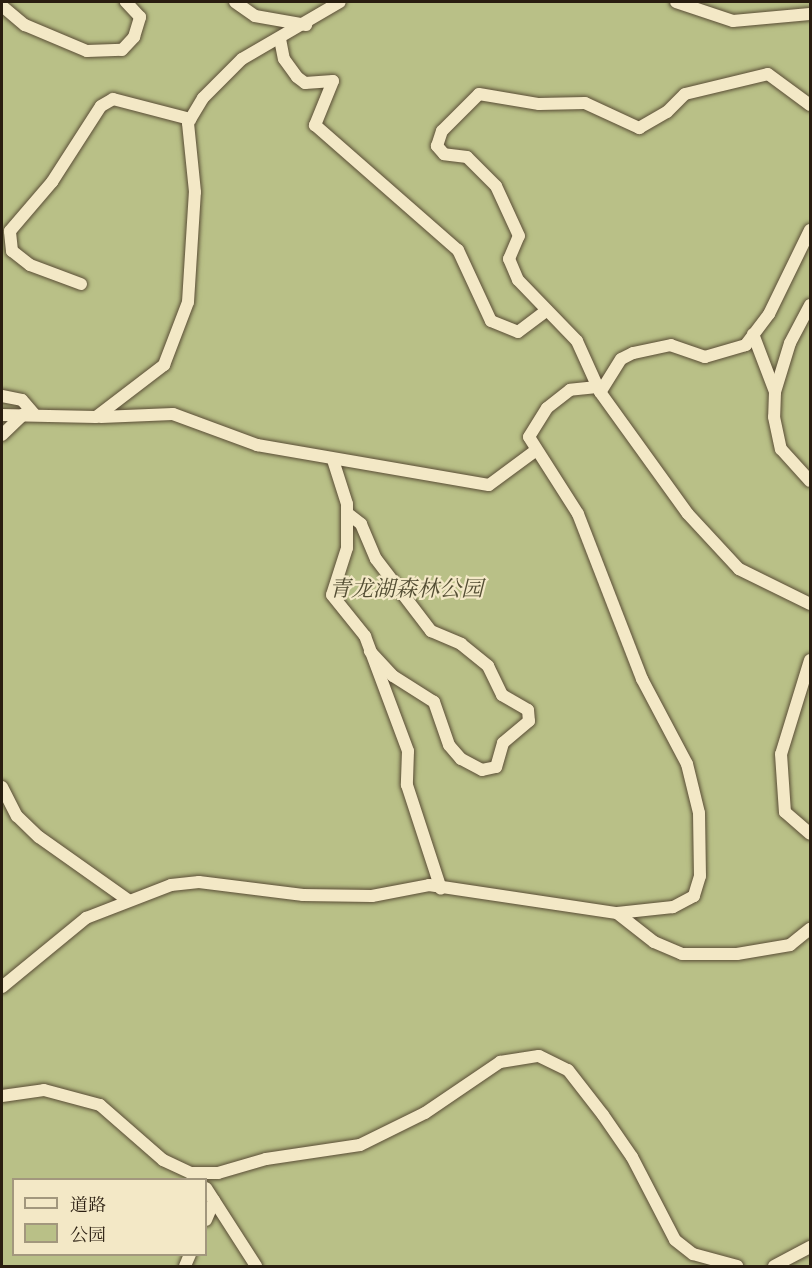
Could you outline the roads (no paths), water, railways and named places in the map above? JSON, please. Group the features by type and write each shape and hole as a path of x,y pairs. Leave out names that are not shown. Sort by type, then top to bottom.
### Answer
{"street":[{"path":"2,6 25,26 87,51 122,50 134,37 140,17 126,2"},
{"path":"235,2 255,16 306,25"},
{"path":"96,417 164,365 188,302 195,192 190,119 242,59 306,25 340,2"},
{"path":"676,2 733,21 810,14"},
{"path":"280,39 284,59 297,77 305,83 333,81 315,125 458,250 491,321 518,332 547,310"},
{"path":"810,105 768,74 685,94 667,112 639,128 585,103 539,104 479,94 442,131 437,146 444,154 467,157 496,186 519,236 509,259 518,280 577,341 598,390 688,514 739,569 810,603"},
{"path":"81,284 30,265 12,250 10,231 52,182 101,106 113,99 190,119"},
{"path":"598,390 621,359 633,353 670,345 705,357 746,345 810,230"},
{"path":"810,305 790,343 775,393 774,417 781,448 810,481"},
{"path":"753,334 775,393"},
{"path":"2,987 86,918 128,900 199,882 303,895 441,889 616,913 674,907 694,896 700,876 696,792 642,679 578,514 535,451 529,437 547,408 570,390 598,390"},
{"path":"2,396 22,400 30,414"},
{"path":"2,435 30,414"},
{"path":"2,415 96,417 173,414 257,445 333,460 489,485 535,451"},
{"path":"333,460 347,513 347,548 332,595 365,636 408,751 407,785 441,889"},
{"path":"347,513 360,524 376,559 431,631 461,644 488,666 502,695 528,710 530,721 503,743 495,767 482,770 461,759 449,745 434,702 393,676 370,651"},
{"path":"810,660 781,754 785,812 810,834"},
{"path":"2,787 17,816 39,837 128,900"},
{"path":"616,913 654,942 682,954 737,954 790,945 810,929"},
{"path":"2,1096 44,1090 100,1105 141,1145 198,1176 360,1145 425,1113 500,1062 539,1056 568,1070 603,1115 632,1157 675,1239 693,1254 737,1266"},
{"path":"207,1190 256,1266"},
{"path":"207,1218 214,1201"},
{"path":"774,1266 810,1247"}],"park label":[{"name":"青龙湖森林公园","path":"406,590"}]}
